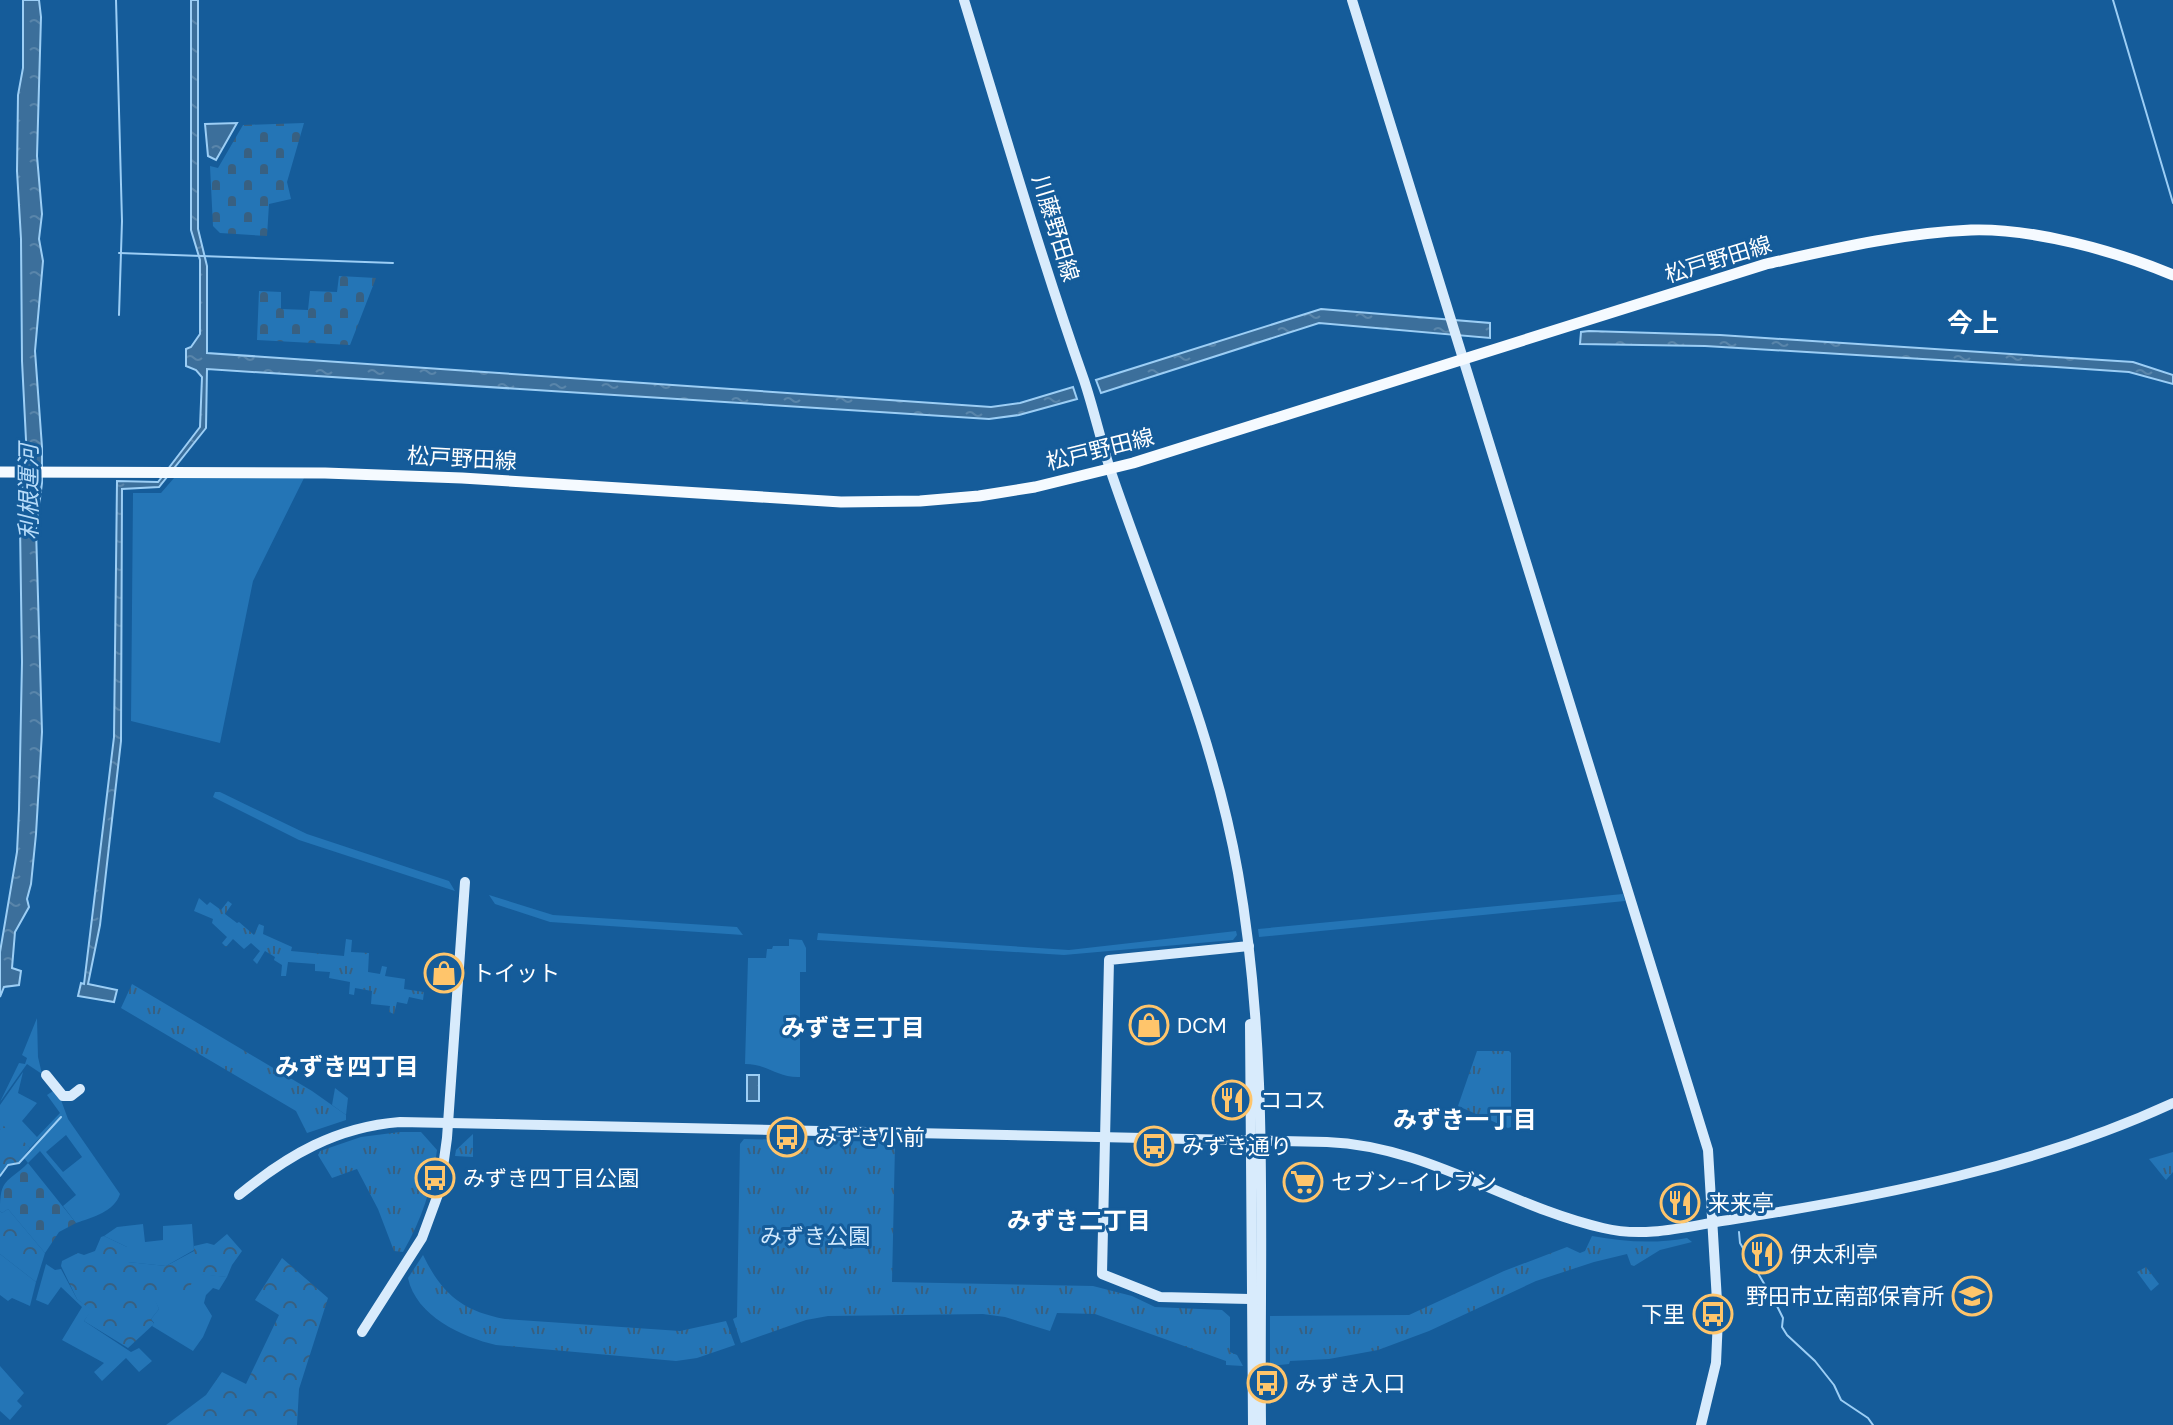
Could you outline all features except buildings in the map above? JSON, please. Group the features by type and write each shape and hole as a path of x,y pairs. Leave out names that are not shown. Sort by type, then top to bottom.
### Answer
{"main road":[{"name":"松戸野田線","path":"0,472 325,473 493,479 857,502 979,496 1035,487 1190,446 1766,264 1906,235 1975,230 2049,238 2130,258 2173,275"}],"street":[{"name":"川藤野田線","path":"964,0 1110,468 1194,704 1217,784 1237,868 1249,946 1258,1047 1256,1140"},
{"path":"1352,0 1703,1132 1711,1166 1717,1344 1713,1380 1701,1425"},
{"path":"362,1332 429,1224 442,1177 465,882"},
{"path":"1249,946 1109,960 1102,1274 1160,1297 1250,1299"},
{"path":"46,1075 63,1096 71,1096 80,1089"},
{"path":"239,1195 283,1160 323,1139 377,1124 1340,1142 1406,1154 1574,1220 1613,1230 1657,1232 1797,1209 1966,1174 2057,1147 2173,1103"},
{"path":"1253,1425 1250,1299 1256,1140"},
{"path":"1256,1140 1261,1425"}],"green space":[{"path":"304,123 287,182 291,199 269,204 267,236 220,233 213,226 210,166 218,168 243,125"},
{"path":"339,276 376,278 350,345 257,340 259,291 281,292 281,309 308,310 310,291 337,292"},
{"path":"174,478 304,478 253,581 220,743 131,721 133,493 161,493"},
{"path":"215,792 307,834 449,881 455,891 299,840 213,797"},
{"path":"1623,894 1625,901 1259,937 1258,929"},
{"path":"489,895 553,915 737,927 743,935 550,922 495,904"},
{"path":"199,898 221,910 228,901 232,904 225,914 254,935 259,924 264,926 263,934 292,947 291,951 344,956 346,939 352,940 351,952 369,953 368,972 380,974 382,966 387,967 385,976 405,979 404,989 424,992 423,1000 409,997 407,1004 397,1002 394,1014 389,1012 390,1006 371,1004 372,991 355,988 354,995 349,994 350,982 329,978 330,972 315,971 315,964 288,962 286,976 281,976 282,965 265,951 257,964 253,960 260,951 251,943 244,949 233,939 226,947 222,943 227,937 212,923 213,919 194,911"},
{"path":"1236,931 1233,940 1064,955 817,940 818,933 1069,950"},
{"path":"789,939 802,940 806,948 806,972 800,972 800,1077 745,1064 748,958 766,958 767,949 789,946"},
{"path":"132,984 312,1091 346,1115 346,1120 307,1133 296,1111 121,1008"},
{"path":"37,1018 38,1057 42,1074 27,1064 0,1102 19,1063 25,1064 27,1058 22,1055"},
{"path":"1477,1051 1511,1053 1511,1127 1458,1106"},
{"path":"23,1072 18,1093 37,1103 22,1121 37,1137 60,1113 47,1095 53,1091 61,1100 68,1119 120,1194 113,1205 76,1223 63,1206 76,1195 40,1151 28,1163 24,1158 61,1116 30,1148 3,1126 0,1130 0,1105","holes":["66,1135 82,1157 63,1172 46,1152"]},
{"path":"335,1088 348,1098 346,1115 332,1105"},
{"path":"2,1125 30,1148 19,1162 6,1166 0,1174 0,1130"},
{"path":"421,1132 437,1150 425,1203 403,1252 394,1251 378,1209 357,1169 332,1178 318,1155 320,1151 361,1137"},
{"path":"473,1134 473,1157 455,1156 456,1150"},
{"name":"みずき公園","path":"744,1139 892,1142 895,1145 892,1282 1093,1286 1132,1296 1155,1307 1222,1310 1230,1317 1230,1352 1237,1355 1243,1366 1226,1365 1226,1361 1095,1314 1057,1313 1050,1331 1005,1317 983,1314 828,1316 806,1320 741,1343 733,1319 737,1317 740,1144"},
{"path":"2173,1152 2173,1172 2166,1180 2149,1159"},
{"path":"28,1163 76,1223 59,1232 45,1253 8,1209 2,1213 0,1211 3,1186"},
{"path":"8,1209 45,1253 36,1282 0,1254 0,1211 2,1213"},
{"path":"143,1224 145,1242 163,1240 163,1226 192,1224 194,1250 166,1266 127,1262 127,1247 104,1236 117,1227"},
{"path":"227,1234 242,1251 227,1277 194,1274 191,1285 174,1300 154,1297 159,1309 151,1319 154,1324 128,1348 84,1321 91,1310 77,1299 61,1266 62,1261 78,1253 84,1255 95,1251 104,1236 127,1247 128,1262 166,1266 194,1251 194,1246 214,1245"},
{"path":"1592,1236 1640,1242 1687,1238 1692,1242 1660,1250 1634,1266 1627,1254 1536,1281 1429,1331 1378,1350 1270,1366 1270,1316 1409,1315 1504,1271 1567,1247 1580,1253 1585,1251"},
{"path":"0,1254 36,1282 30,1306 12,1298 8,1301 0,1295"},
{"path":"423,1255 438,1280 455,1299 490,1316 680,1331 726,1321 735,1345 697,1358 676,1361 496,1345 442,1323 420,1303 408,1278"},
{"path":"282,1258 328,1298 299,1389 297,1425 166,1425 206,1395 222,1372 246,1384 279,1315 255,1300"},
{"path":"46,1264 55,1270 61,1269 77,1299 92,1310 84,1321 131,1352 139,1348 152,1361 139,1372 126,1358 102,1381 94,1372 104,1363 62,1340 82,1307 61,1287 48,1305 36,1300"},
{"path":"2146,1267 2159,1284 2151,1291 2137,1272"},
{"path":"193,1273 227,1277 219,1290 213,1288 206,1295 204,1303 212,1316 193,1351 152,1326 154,1323 151,1319 159,1309 153,1297"},
{"path":"0,1366 24,1393 17,1401 22,1406 10,1420 0,1411"}],"water":[{"name":"利根運河","path":"23,0 39,0 41,17 37,156 42,214 39,239 43,261 35,351 42,447 42,483 36,529 42,732 36,834 27,899 29,907 15,932 12,968 21,971 19,985 4,987 0,997 0,952 17,852 19,810 22,662 20,525 26,440 17,171"},
{"path":"191,0 198,0 198,229 207,266 207,353 991,407 1020,403 1073,387 1077,399 1019,415 989,419 207,369 206,428 159,487 122,489 121,741 100,925 88,984 117,990 114,1002 78,996 81,983 84,984 114,737 117,481 158,482 200,427 202,377 186,366 186,349 200,334 200,260 191,230"},
{"path":"237,123 216,160 208,156 205,124"},
{"path":"1321,309 1490,323 1490,338 1319,323 1101,393 1096,380"},
{"path":"1581,332 1720,335 2133,362 2173,375 2173,384 2129,372 2056,367 1705,346 1580,344"},
{"path":"747,1075 759,1075 759,1101 747,1101"}],"waterway":[{"path":"116,0 122,221 119,315"},
{"path":"2113,0 2173,203"},
{"path":"119,253 393,263"},
{"path":"0,1176 8,1165 19,1163 61,1117"},
{"path":"1739,1232 1740,1243 1775,1302 1787,1335 1815,1361 1834,1385 1841,1400 1868,1418 1873,1425"}],"place":[{"name":"トイット","path":"444,973"},
{"name":"DCM","path":"1149,1025"},
{"name":"ココス","path":"1232,1100"},
{"name":"みずき小前","path":"787,1137"},
{"name":"みずき通り","path":"1154,1146"},
{"name":"みずき四丁目公園","path":"435,1178"},
{"name":"セブン-イレブン","path":"1303,1182"},
{"name":"来来亭","path":"1680,1203"},
{"name":"伊太利亭","path":"1762,1254"},
{"name":"野田市立南部保育所","path":"1972,1296"},
{"name":"下里","path":"1713,1314"},
{"name":"みずき入口","path":"1267,1383"}],"district":[{"name":"今上","path":"1973,323"},
{"name":"みずき三丁目","path":"853,1028"},
{"name":"みずき四丁目","path":"347,1067"},
{"name":"みずき一丁目","path":"1465,1120"},
{"name":"みずき二丁目","path":"1079,1221"}]}
